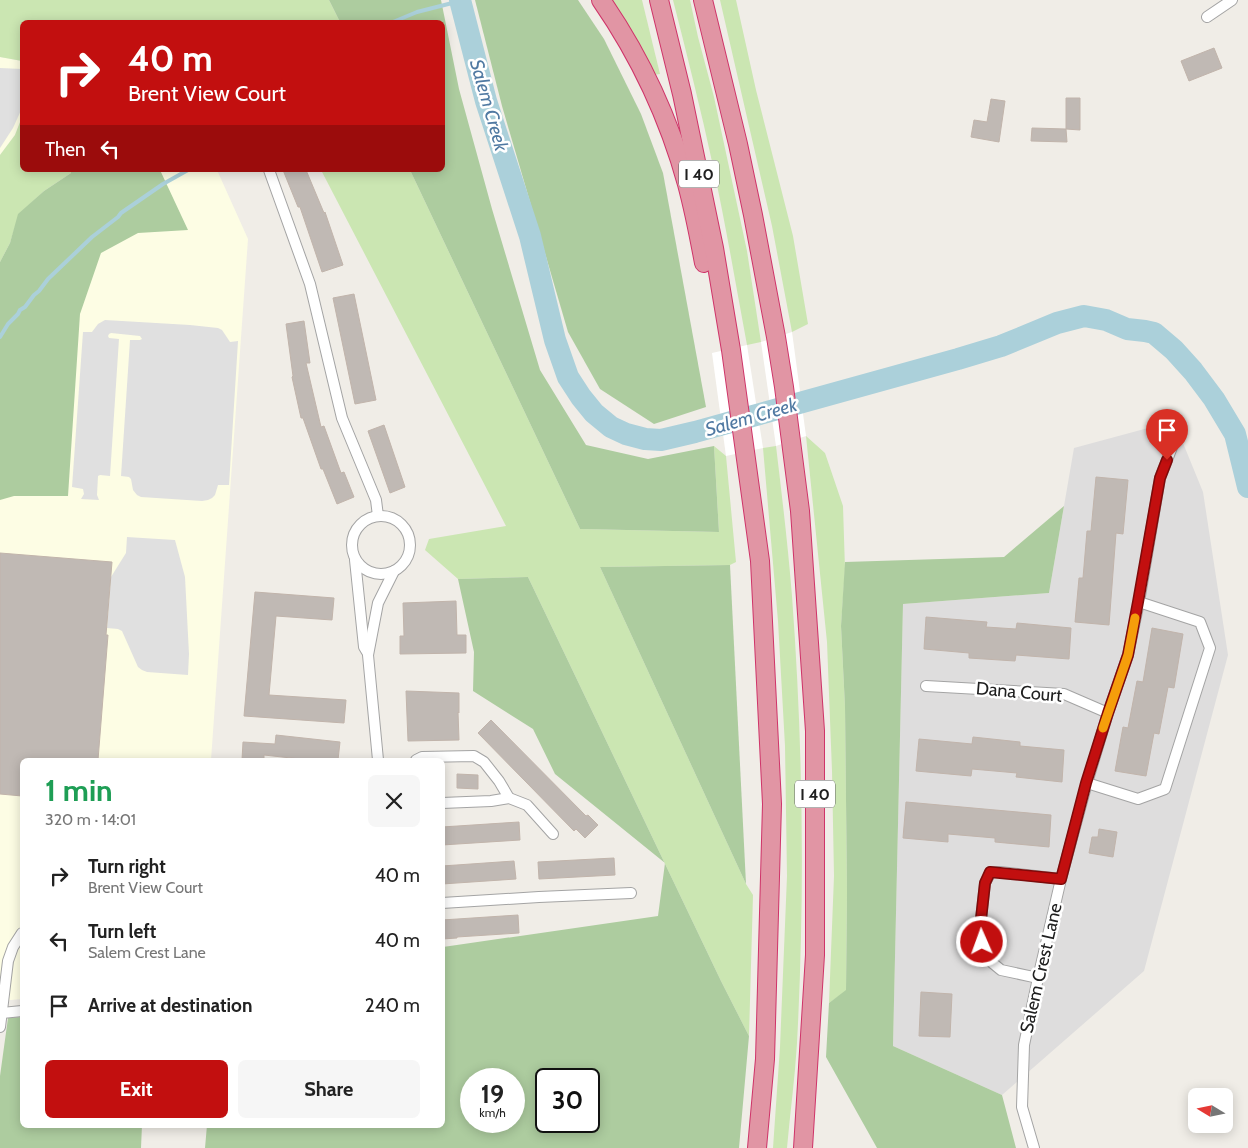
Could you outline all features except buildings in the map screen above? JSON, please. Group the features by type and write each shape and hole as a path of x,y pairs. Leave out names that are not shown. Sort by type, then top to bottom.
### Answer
{"highway":[{"path":"601,0 632,50 649,83 679,157 691,201 714,315 731,350"},
{"name":"I 40","path":"659,0 682,94 714,248 746,452 760,561 772,804 765,1059 757,1148"},
{"name":"I 40","path":"703,0 754,215 776,337 800,511 815,731 815,954 803,1148"}],"street":[{"path":"1207,17 1232,0"},
{"path":"270,172 310,284 342,418 376,500 378,516"},
{"name":"Salem Crest Lane","path":"1034,1148 1022,1107 1024,1045 1061,879 1086,783 1128,655 1160,478 1174,442"},
{"path":"355,559 360,566 376,574 386,574 394,571 402,565 410,547 404,528 397,521 388,517 378,516 361,524 355,531 352,540 364,647 368,655"},
{"path":"378,758 368,655 378,603 394,571"},
{"path":"1086,783 1138,799 1165,789 1210,648 1200,622 1138,602"},
{"name":"Dana Court","path":"926,686 1064,694 1108,713"},
{"path":"422,758 474,756 484,762 499,780 510,798"},
{"path":"445,804 510,798 527,805 553,834"},
{"path":"1038,978 1000,970 984,956 980,928 985,883 990,872 1061,879"},
{"path":"445,903 631,893"},
{"path":"0,1027 8,961 12,947 20,935"},
{"path":"2,1013 20,1011"}],"shaded area":[{"path":"0,57 20,61 20,122 15,135 0,155"},
{"path":"0,68 20,69 20,112 13,128 0,148"},
{"path":"218,172 248,239 211,758 20,758 20,999 0,1001 0,262 71,173"},
{"path":"105,320 218,328 222,330 230,342 238,341 229,485 218,485 212,498 202,501 141,497 133,490 131,479 121,476 130,340 142,339 140,336 111,333 108,336 109,338 119,339 110,476 98,476 97,495 99,500 81,499 84,494 83,489 72,487 83,332 92,332 98,324"},
{"path":"1174,421 1203,492 1228,655 1144,971 1002,1095 893,1046 903,604 1049,593 1074,448"},
{"path":"127,537 175,540 185,577 189,654 188,675 142,670 138,667 122,631 107,628 111,577 126,553"}],"green space":[{"path":"0,0 329,0 339,20 20,20 20,61 0,57"},
{"path":"329,0 441,0 459,89 492,209 540,370 586,445 648,459 714,446 719,532 580,529 411,172 445,172 445,20 339,20"},
{"path":"475,0 578,0 604,39 641,114 663,173 706,407 654,424 600,389 568,332 502,106"},
{"path":"610,0 642,0 660,74 653,75"},
{"path":"673,0 690,0 714,97 747,251 761,342 747,345 713,166"},
{"path":"720,0 736,0 756,90 793,236 808,324 792,332 772,226"},
{"path":"20,122 20,172 71,173 44,191 19,214 10,243 0,262 0,155 15,135"},
{"path":"161,172 188,230 138,233 101,253 80,314 68,496 14,496 0,500 0,262 10,243 18,214 44,191 71,173"},
{"path":"322,172 411,172 580,529 719,532 714,446 726,456 736,562 730,565 600,567 746,884 753,895 749,1036 528,577 458,579 425,550 429,539 506,526"},
{"path":"806,436 825,453 843,506 845,569 841,626 845,707 846,991 829,1003 834,876 827,642"},
{"path":"776,446 787,540 796,652 802,820 800,987 796,1056 787,1148 773,1148 780,1047 787,876 785,746 778,621 763,448"},
{"path":"1064,506 1049,593 903,604 893,1046 1002,1095 1016,1148 877,1148 826,1057 829,1003 846,990 845,707 841,626 845,562 1004,557"},
{"path":"730,565 746,884 600,567"},
{"path":"528,577 664,863 555,774 533,729 473,691 474,652 458,579"},
{"path":"665,864 749,1036 739,1148 205,1148 207,1128 445,1128 445,947 658,916"},
{"path":"20,1017 20,1128 142,1128 141,1148 0,1148 0,1076 8,1018"}],"pier":[{"path":"792,332 806,436 776,446 761,342"},
{"path":"747,345 763,448 726,456 712,353"}],"waterway":[{"name":"Salem Creek","path":"460,0 486,101 530,236 555,340 568,377 594,413 611,427 626,434 645,439 661,440 958,359 1001,346 1057,323 1084,316 1106,320 1127,329 1154,333 1174,350 1214,399 1235,434 1248,487"},
{"path":"398,20 417,12 460,1"},
{"path":"0,337 8,324 48,279 92,237 121,213 163,184 184,172"}],"slow traffic":[{"path":"1103,728 1128,655 1135,618"}],"route":[{"path":"982,942 980,928 985,883 990,872 1061,879 1086,783 1128,655 1160,478 1167,460"}]}
